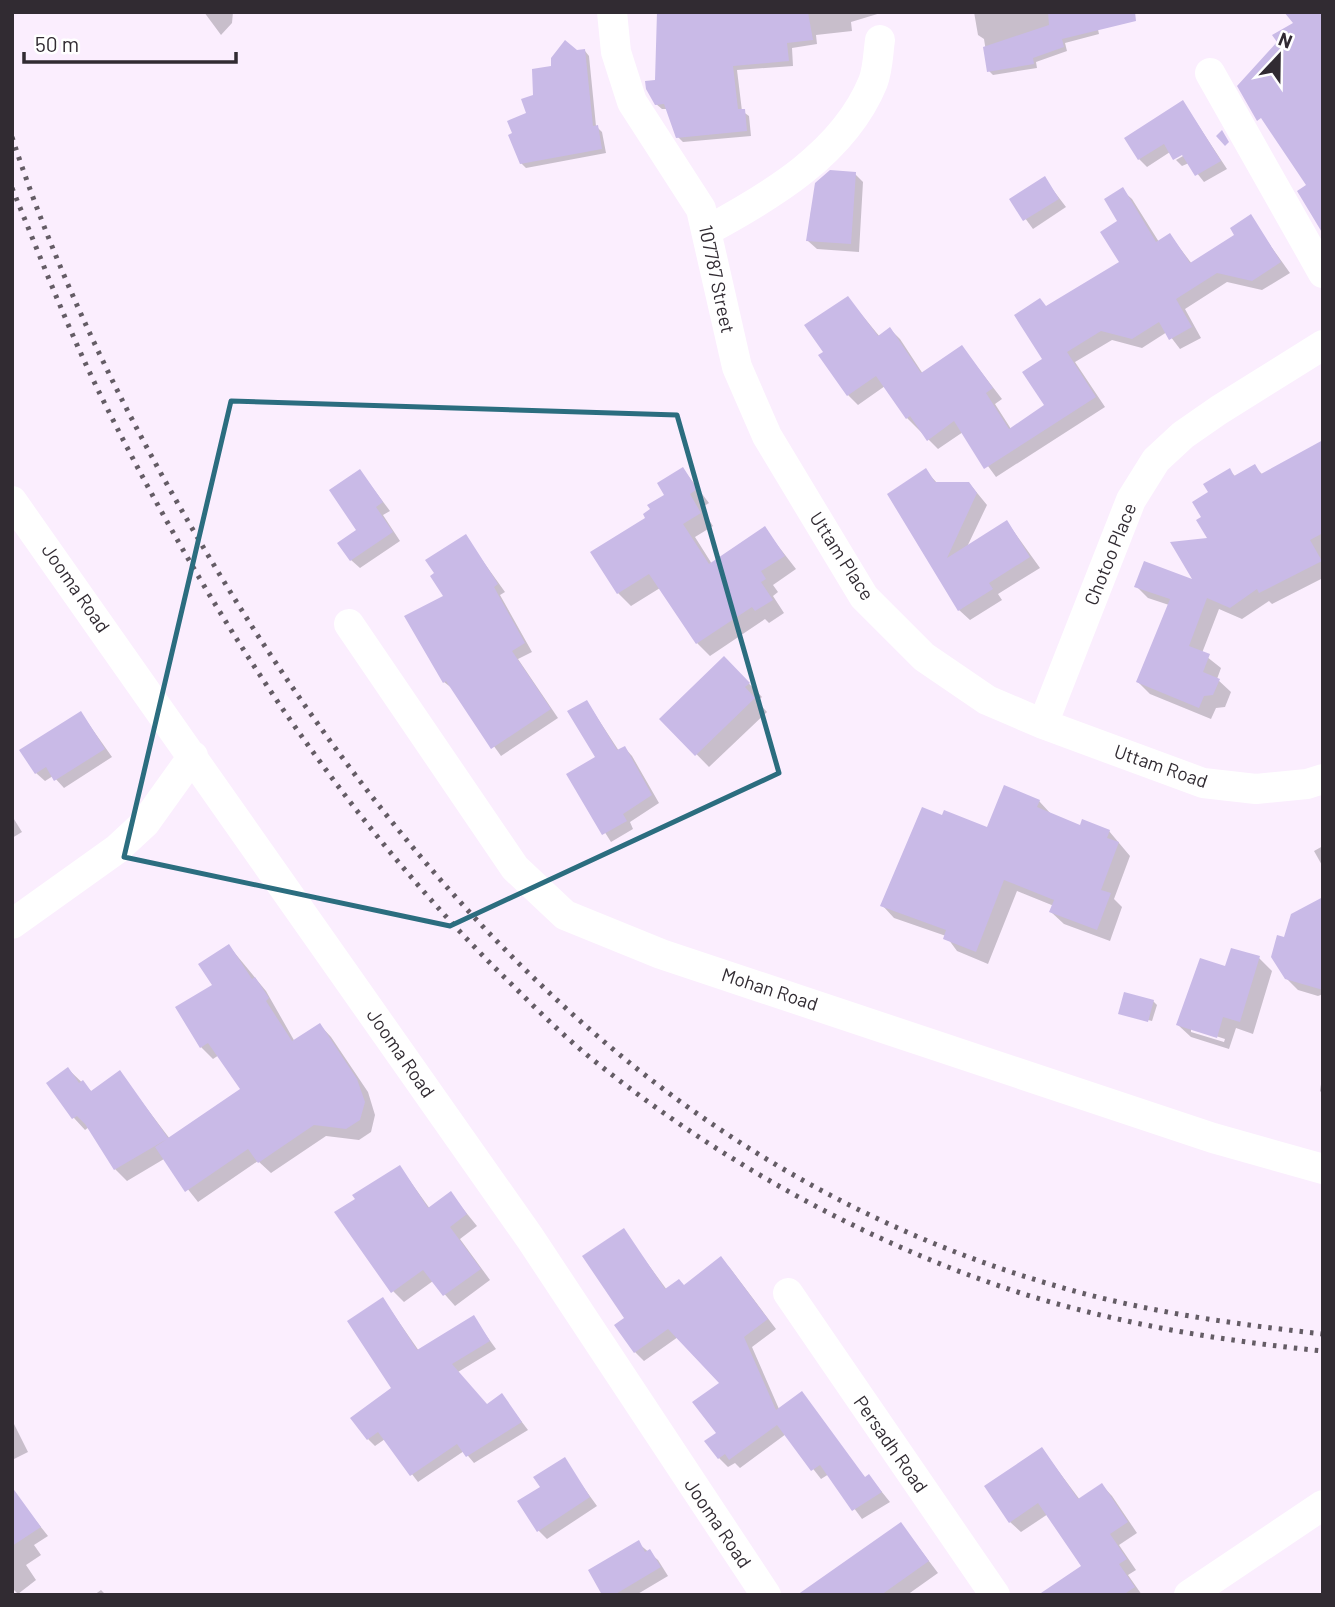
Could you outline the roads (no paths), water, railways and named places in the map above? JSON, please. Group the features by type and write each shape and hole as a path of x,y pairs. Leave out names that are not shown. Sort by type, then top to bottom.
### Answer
{"street":[{"name":"107787 Street","path":"612,12 616,52 632,102 694,194 708,230 737,367 767,436"},
{"path":"708,230 765,200 810,165 846,125 873,82 880,40"},
{"path":"1210,73 1323,273"},
{"name":"Chotoo Place","path":"1044,724 1130,500 1156,460 1183,435 1219,410 1323,345"},
{"name":"Uttam Place","path":"767,436 864,597 924,657 987,700 1044,724"},
{"name":"Jooma Road","path":"19,509 530,1238 766,1595"},
{"name":"Mohan Road","path":"349,624 515,868 565,915 661,954 1213,1138 1323,1169"},
{"name":"Uttam Road","path":"1044,724 1203,783 1256,789 1307,785 1323,779"},
{"path":"12,924 117,849 145,822 193,757"},
{"name":"Persadh Road","path":"788,1293 995,1595"},
{"path":"1189,1595 1323,1505"}],"railway":[{"path":"12,137 60,265 117,390 182,511 253,628 329,740 411,845 499,943 593,1032 695,1112 805,1182 924,1239 1086,1294 1221,1321 1323,1334"},
{"path":"12,188 100,394 140,472 227,624 325,769 379,838 435,904 544,1017 597,1063 697,1136 803,1199 858,1228 915,1253 1030,1296 1139,1324 1212,1337 1323,1351"}]}
